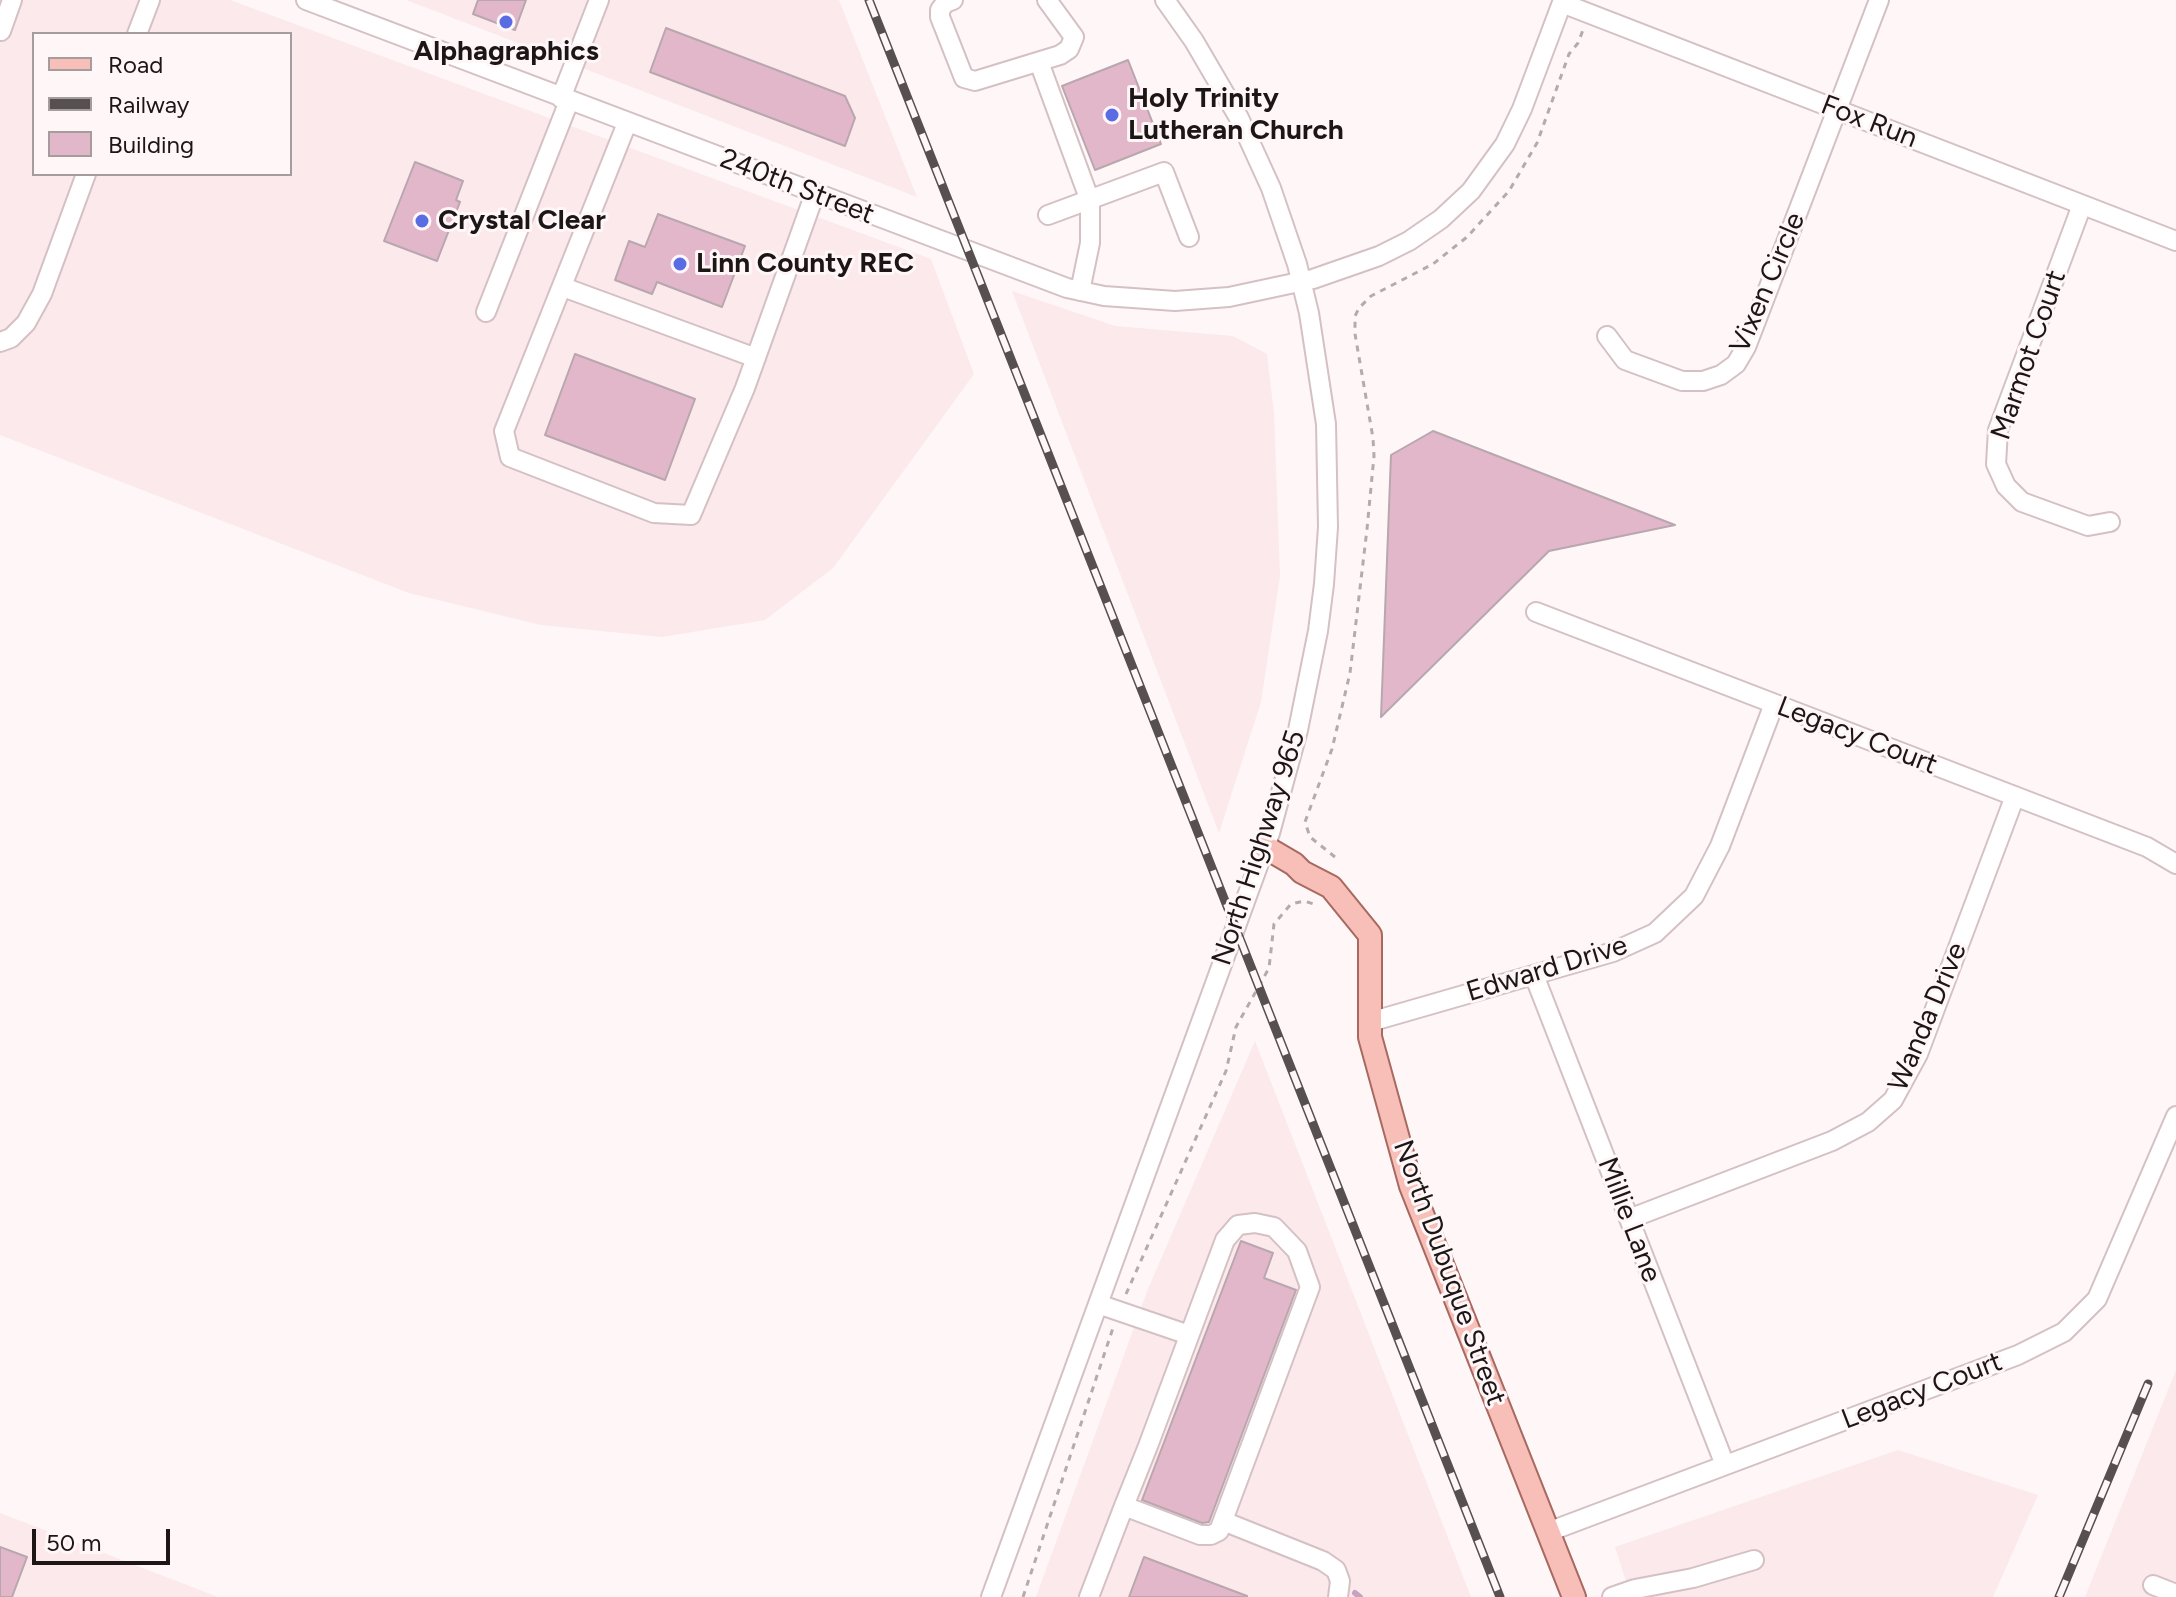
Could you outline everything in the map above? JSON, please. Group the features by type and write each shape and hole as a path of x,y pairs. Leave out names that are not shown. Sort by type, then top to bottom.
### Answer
{"main road":[{"name":"North Dubuque Street","path":"1265,847 1331,887 1370,935 1370,1037 1411,1186 1574,1597"}],"street":[{"path":"1,31 12,0"},
{"path":"138,32 150,0"},
{"name":"240th Street","path":"306,0 969,253 1080,291 1147,301 1229,297 1302,282 1379,256 1409,241 1441,219 1471,191 1505,144 1522,109 1562,1"},
{"path":"486,312 599,0"},
{"path":"953,0 945,3 940,17 964,78 975,81 1060,55 1069,49 1074,37 1047,0"},
{"name":"North Highway 965","path":"991,1597 1265,847 1290,767 1318,631 1328,527 1326,424 1302,282 1271,188 1239,118 1194,41 1165,0"},
{"name":"Vixen Circle","path":"1607,336 1625,360 1682,381 1703,381 1721,375 1736,364 1746,347 1879,0"},
{"name":"Fox Run","path":"1562,1 2176,241"},
{"path":"1039,62 1090,201 1090,243 1080,291"},
{"path":"627,123 504,431 510,457 654,513 691,515 756,358 815,193"},
{"path":"1048,215 1164,172 1189,237"},
{"path":"0,342 11,338 26,323 42,294 85,176"},
{"name":"Marmot Court","path":"2082,205 1998,430 1996,464 2006,486 2022,502 2088,526 2110,522"},
{"path":"563,287 756,358"},
{"name":"Legacy Court","path":"1536,612 2147,847 2176,864"},
{"name":"Edward Drive","path":"1370,1022 1613,952 1655,933 1694,896 1720,846 1774,704"},
{"name":"Wanda Drive","path":"1629,1219 1832,1141 1868,1122 1893,1100 1918,1054 2015,796"},
{"name":"Millie Lane","path":"1534,975 1725,1465"},
{"name":"Legacy Court","path":"1548,1532 2018,1355 2064,1332 2097,1299 2176,1116"},
{"path":"1089,1597 1225,1240 1238,1225 1255,1223 1274,1227 1297,1251 1310,1287 1219,1531 1200,1535 1124,1506"},
{"path":"1098,1304 1189,1335"},
{"path":"1223,1521 1323,1561 1336,1570 1340,1581 1338,1597"},
{"path":"1612,1597 1669,1590 1693,1578 1754,1560"},
{"path":"2153,1585 2176,1594"}],"path":[{"path":"1335,857 1310,837 1305,822 1339,725 1354,644 1374,456 1354,325 1364,301 1379,292"},
{"path":"1023,1597 1119,1313 1226,1071 1236,1027 1269,968 1274,924 1291,904 1304,901 1317,905"}],"shaded area":[{"path":"0,0 230,0 931,259 974,374 833,568 765,620 662,637 541,625 409,593 0,435"},
{"path":"406,0 839,0 917,197 435,11"},
{"path":"1012,291 1115,326 1233,336 1267,354 1274,414 1280,576 1261,702 1219,833"},
{"path":"1255,1041 1471,1597 1036,1597 1148,1289"},
{"path":"2176,1370 2176,1597 2085,1597"},
{"path":"1898,1450 2038,1495 1993,1597 1631,1597 1615,1547"},
{"path":"0,1513 218,1597 0,1597"}],"building":[{"name":"Alphagraphics","path":"478,0 526,0 515,30 473,14"},
{"path":"666,28 845,96 855,118 845,146 650,72"},
{"name":"Holy Trinity Lutheran Church","path":"1128,60 1161,144 1095,170 1062,86"},
{"name":"Crystal Clear","path":"415,162 463,181 456,200 460,202 437,261 384,241"},
{"name":"Linn County REC","path":"658,214 745,246 722,307 657,282 652,294 615,280 629,241 645,247"},
{"path":"575,354 695,399 665,480 545,435"},
{"path":"1433,431 1675,525 1549,551 1381,717 1391,455"},
{"path":"1241,1241 1273,1253 1264,1278 1296,1290 1209,1522 1202,1523 1142,1500"},
{"path":"0,1547 27,1557 12,1597 0,1597"},
{"path":"1144,1557 1247,1596 1247,1597 1129,1597"}],"waterway":[{"path":"1355,1593 1360,1597"}],"railway":[{"path":"869,0 1500,1597"},
{"path":"2059,1597 2148,1384"}],"place":[{"name":"Alphagraphics","path":"506,22"},
{"name":"Holy Trinity Lutheran Church","path":"1112,115"},
{"name":"Crystal Clear","path":"422,221"},
{"name":"Linn County REC","path":"680,264"}]}
